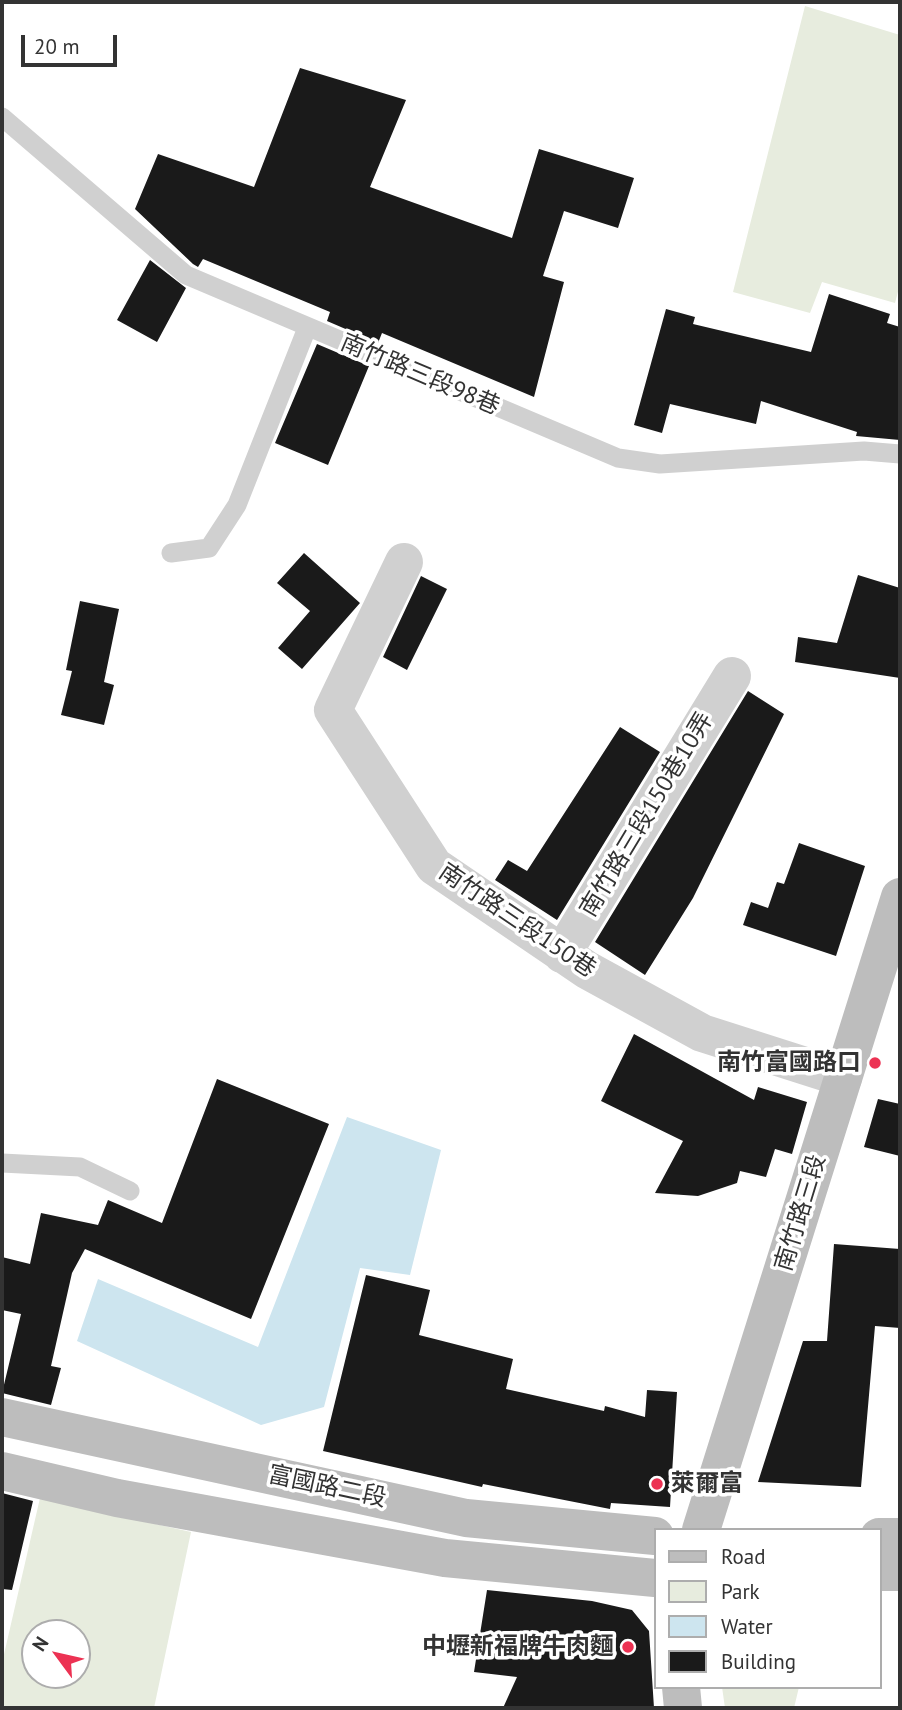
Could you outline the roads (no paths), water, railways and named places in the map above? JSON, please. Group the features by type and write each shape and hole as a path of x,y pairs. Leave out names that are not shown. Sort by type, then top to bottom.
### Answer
{"street":[{"name":"南竹路三段150巷","path":"404,562 333,710 434,866 562,954 702,1033 843,1078"},
{"name":"南竹路三段150巷10弄","path":"562,954 732,676"},
{"name":"南竹路三段","path":"702,1528 900,897"},
{"name":"富國路二段","path":"2,1417 466,1518 654,1536"},
{"name":"富國路二段","path":"2,1471 117,1498 445,1558 654,1578"},
{"path":"881,1537 900,1536"},
{"path":"881,1573 900,1572"},
{"path":"681,1689 683,1708"}],"lane":[{"name":"南竹路三段98巷","path":"2,117 186,275 618,458 660,464 864,451 900,454"},
{"path":"171,553 209,548 237,505 307,328"},
{"path":"2,1163 80,1167 130,1191"}],"water":[{"path":"347,1117 441,1150 410,1275 360,1268 324,1407 261,1425 77,1341 98,1279 258,1347"}],"place":[{"name":"南竹富國路口","path":"875,1063"},
{"name":"萊爾富","path":"657,1484"},
{"name":"中壢新福牌牛肉麵","path":"628,1647"}]}
